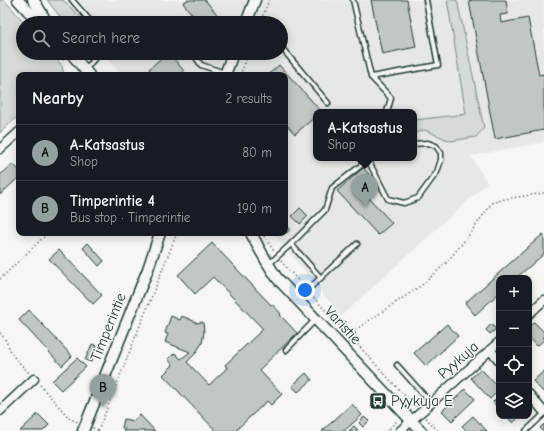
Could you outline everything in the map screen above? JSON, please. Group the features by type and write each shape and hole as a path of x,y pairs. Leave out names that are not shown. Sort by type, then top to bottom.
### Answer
{"street":[{"path":"18,0 34,16"},
{"path":"32,0 38,6 43,16"},
{"path":"250,16 254,0"},
{"path":"76,60 84,72"},
{"path":"226,72 230,60"},
{"path":"0,149 16,135"},
{"name":"Timperintie","path":"84,428 148,269 159,236"},
{"name":"Varistie","path":"253,236 268,265 278,278 421,431"},
{"path":"532,311 544,300"},
{"name":"Pyykuja","path":"400,431 496,345"},
{"path":"490,350 496,357"},
{"path":"0,411 34,379"},
{"path":"532,397 543,409"}],"lane":[{"path":"72,0 86,16"},
{"path":"352,0 371,77 391,98 388,109"},
{"path":"371,77 438,65 426,0"},
{"path":"288,55 328,103"},
{"path":"86,72 95,60"},
{"path":"198,60 201,65 220,72"},
{"path":"371,161 388,199 404,203 418,198 437,172 441,160 441,153 436,146 428,143 417,144"},
{"path":"268,265 325,210 332,188 367,161"},
{"path":"291,244 321,278"},
{"path":"298,299 357,244"},
{"path":"286,350 317,319"},
{"path":"397,365 431,403"},
{"path":"526,431 543,409"}],"path":[{"path":"263,16 269,0"},
{"path":"241,72 246,60"},
{"path":"349,334 422,285 446,263 466,239 492,203 505,199 544,193"},
{"path":"0,279 45,236"},
{"path":"0,333 5,339 13,356 70,419 84,428 99,431 176,236"},
{"path":"263,236 307,290 438,431"}],"shaded area":[{"path":"0,0 4,0 19,16 16,16 16,60 57,60 62,66 63,72 16,72 16,118 0,133"},
{"path":"47,0 63,0 79,16 60,16"},
{"path":"51,0 544,0 544,142 471,156 487,183 341,316 275,236 288,236 288,72 119,72 108,60 288,60 288,16 66,16"},
{"path":"447,0 457,0 484,128 476,137 450,141 425,130 417,132 417,120 466,114"}],"building":[{"path":"187,0 205,0 218,16 193,16 183,3"},
{"path":"371,0 407,0 416,47 382,54"},
{"path":"506,0 508,14 500,15 501,23 528,18 539,75 544,74 544,130 495,139 469,1"},
{"path":"159,60 175,60 184,71 152,72 149,69"},
{"path":"279,65 285,72 271,72"},
{"path":"288,75 319,109 313,109 313,119 295,134 288,126"},
{"path":"13,164 16,167 16,180 0,195 0,175"},
{"path":"363,168 369,174 358,186 392,223 378,235 337,191"},
{"path":"300,208 308,216 300,224 292,216"},
{"path":"543,234 544,235 544,254 520,275 497,275"},
{"path":"88,243 104,261 99,266 83,248"},
{"path":"212,243 271,305 272,304 297,333 259,370 282,394 271,405 267,401 235,431 216,431 163,375 173,365 168,359 175,353 181,359 190,352 165,342 168,334 165,333 171,316 180,320 182,316 196,322 195,323 203,322 204,332 202,343 195,354 187,362 209,385 227,368 225,365 263,329 213,277 195,294 178,275"},
{"path":"59,250 102,295 93,304 49,259"},
{"path":"496,276 496,296 475,315 465,303"},
{"path":"29,310 72,356 62,366 19,320"},
{"path":"534,322 544,332 544,340 537,346 532,340 532,324"},
{"path":"447,324 458,336 426,366 414,353"},
{"path":"491,324 496,329 490,334 486,330"},
{"path":"92,344 97,346 91,362 85,360"},
{"path":"77,358 86,367 61,390 52,381"},
{"path":"481,369 496,385 496,393 490,399 471,378"},
{"path":"544,371 544,391 543,392 533,381"},
{"path":"306,373 312,380 298,392 292,386"},
{"path":"465,389 475,399 452,421 442,411"},
{"path":"352,404 362,415 344,431 322,431"},
{"path":"38,414 49,425 43,431 20,431"},
{"path":"140,415 155,431 123,431 125,429 122,428 124,419 133,421"},
{"path":"473,416 487,431 467,431 462,426"},
{"path":"364,417 369,421 363,427 359,423"},
{"path":"509,419 517,419 513,423"},
{"path":"544,424 544,431 543,431 540,428"},
{"path":"354,426 358,430 349,431"}],"place":[{"name":"A-Katsastus","path":"365,207"},
{"name":"Pyykuja E","path":"378,401"},
{"name":"Timperintie 4","path":"103,407"}]}
